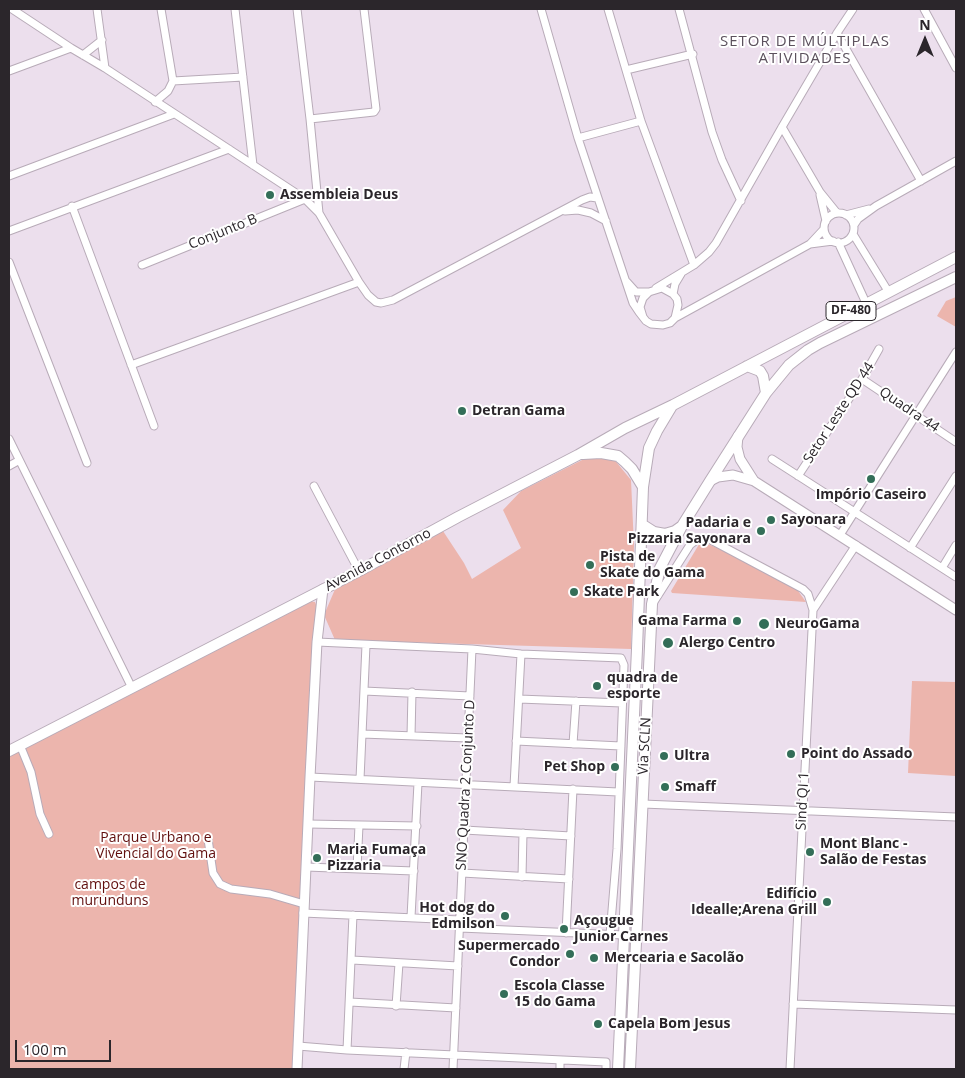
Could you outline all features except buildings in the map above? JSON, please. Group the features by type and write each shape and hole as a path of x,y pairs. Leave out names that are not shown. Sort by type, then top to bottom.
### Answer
{"main road":[{"name":"DF-480","path":"747,366 888,291 954,260"},
{"name":"DF-480","path":"766,393 783,371 808,350 956,276"},
{"path":"747,366 760,371 763,376 766,393"},
{"name":"Avenida Contorno","path":"9,751 359,571 580,454 625,428 747,366"},
{"name":"Via SCLN","path":"630,1069 652,604 660,568 682,526 766,393"},
{"name":"Via SCLN","path":"618,1069 638,649 642,487 652,440 673,405"},
{"path":"580,454 602,452 618,456 632,469 642,487"},
{"path":"642,525 654,532 665,534 675,531 682,526"},
{"path":"638,630 645,633 650,632"},
{"path":"638,649 644,645 650,648"},
{"path":"620,1015 633,1016"},
{"path":"620,1030 626,1028 632,1030"}],"street":[{"path":"12,9 305,199 319,213 359,282 372,299 381,303 387,302 586,198 597,198"},
{"path":"26,9 28,18"},
{"path":"97,9 105,68"},
{"path":"155,102 168,91 173,81 161,9"},
{"path":"235,9 253,165"},
{"path":"297,9 319,213"},
{"path":"310,119 374,112 376,109 364,9"},
{"path":"540,9 578,138 633,303 643,317 651,324 657,326 670,323 693,307 810,244 824,229 826,220 820,192"},
{"path":"608,9 641,121 694,265"},
{"path":"679,9 717,148 741,201"},
{"path":"643,317 640,307 642,298 694,265 716,243 837,32 853,9"},
{"path":"924,9 956,68"},
{"path":"837,32 921,181"},
{"path":"83,55 102,40"},
{"path":"9,71 71,48"},
{"path":"626,70 692,54"},
{"path":"173,81 243,77"},
{"path":"9,176 174,114"},
{"path":"578,138 641,121"},
{"path":"782,127 820,192 837,213"},
{"path":"9,231 229,149"},
{"path":"888,291 853,234 854,225 876,206 956,162"},
{"name":"Conjunto B","path":"142,265 305,199"},
{"path":"72,206 154,426"},
{"path":"846,215 876,206"},
{"path":"560,212 571,210 590,212 606,221"},
{"path":"826,220 837,213 846,215 854,225"},
{"path":"824,229 827,236 836,242 866,303"},
{"path":"810,244 844,242 853,234"},
{"path":"9,262 87,463"},
{"path":"675,318 678,305 675,296 675,284 683,271"},
{"path":"625,280 636,292 668,290 693,307"},
{"path":"131,365 359,282"},
{"name":"Setor Leste QD 44","path":"798,476 862,379 879,349"},
{"path":"840,535 956,352"},
{"name":"Quadra 44","path":"862,379 956,442"},
{"path":"738,436 737,447 740,459 754,481"},
{"path":"9,438 18,461 132,688"},
{"path":"772,459 956,577"},
{"path":"9,466 18,461"},
{"path":"710,481 718,477 733,475 754,481 956,610"},
{"path":"910,548 956,476"},
{"path":"314,486 359,571"},
{"path":"652,604 690,545 698,539 707,538 803,589 808,594 813,610"},
{"path":"813,610 856,545"},
{"path":"942,568 956,546"},
{"path":"297,1069 303,908 317,642 323,589"},
{"name":"Sind QI 1","path":"790,1069 813,610"},
{"path":"317,642 472,649 521,654 619,657 623,660 621,746 610,935"},
{"path":"360,779 366,645"},
{"name":"SNO Quadra 2 Conjunto D","path":"453,1069 472,649"},
{"path":"514,786 521,654"},
{"path":"364,691 470,696"},
{"path":"411,736 412,692"},
{"path":"519,699 622,703"},
{"path":"573,744 576,701"},
{"path":"362,734 468,738"},
{"path":"516,741 621,746"},
{"path":"20,745 31,772 40,814 49,834"},
{"path":"310,777 618,792"},
{"path":"411,917 418,783"},
{"path":"566,933 574,789"},
{"path":"643,804 956,817"},
{"path":"308,824 417,826"},
{"path":"357,869 359,825"},
{"path":"464,830 571,836"},
{"path":"522,877 523,833"},
{"path":"208,839 213,873 220,884 232,889 270,894 303,908 353,915 411,917 460,924 566,933 624,935"},
{"path":"306,867 414,871"},
{"path":"462,872 569,879"},
{"path":"347,1050 353,915"},
{"path":"352,960 458,966"},
{"path":"396,1006 399,963"},
{"path":"350,1002 456,1008"},
{"path":"793,1004 956,1010"},
{"path":"298,1046 560,1060 606,1065"},
{"path":"404,1069 406,1052"},
{"path":"560,1060 560,1069"}],"green space":[{"path":"956,297 956,327 937,316 946,301"},
{"path":"590,456 613,458 631,480 634,546 631,649 335,640 324,615 336,587 443,531 472,579 521,548 503,510 521,491"},
{"path":"701,541 745,560 796,588 806,602 672,593 671,591"},
{"name":"Parque Urbano e Vivencial do Gama","path":"308,601 315,602 317,607 293,1069 9,1069 9,756"},
{"path":"912,681 956,682 956,776 908,773"}],"place":[{"name":"Assembleia Deus","path":"270,195"},
{"name":"Detran Gama","path":"462,411"},
{"name":"Impório Caseiro","path":"871,479"},
{"name":"Sayonara","path":"771,520"},
{"name":"Padaria e Pizzaria Sayonara","path":"761,531"},
{"name":"Pista de Skate do Gama","path":"590,565"},
{"name":"Skate Park","path":"574,592"},
{"name":"Gama Farma","path":"737,621"},
{"name":"NeuroGama","path":"764,624"},
{"name":"Alergo Centro","path":"668,643"},
{"name":"quadra de esporte","path":"597,686"},
{"name":"Point do Assado","path":"791,754"},
{"name":"Ultra","path":"664,756"},
{"name":"Pet Shop","path":"615,767"},
{"name":"Smaff","path":"665,787"},
{"name":"Mont Blanc - Salão de Festas","path":"810,852"},
{"name":"Maria Fumaça Pizzaria","path":"317,858"},
{"name":"Edifício Idealle;Arena Grill","path":"827,902"},
{"name":"Hot dog do Edmilson","path":"505,916"},
{"name":"Açougue Junior Carnes","path":"564,929"},
{"name":"Supermercado Condor","path":"570,954"},
{"name":"Mercearia e Sacolão","path":"594,958"},
{"name":"Escola Classe 15 do Gama","path":"504,994"},
{"name":"Capela Bom Jesus","path":"598,1024"}],"district":[{"name":"SETOR DE MÚLTIPLAS ATIVIDADES","path":"805,50"}],"park label":[{"name":"campos de murunduns","path":"110,894"}]}
